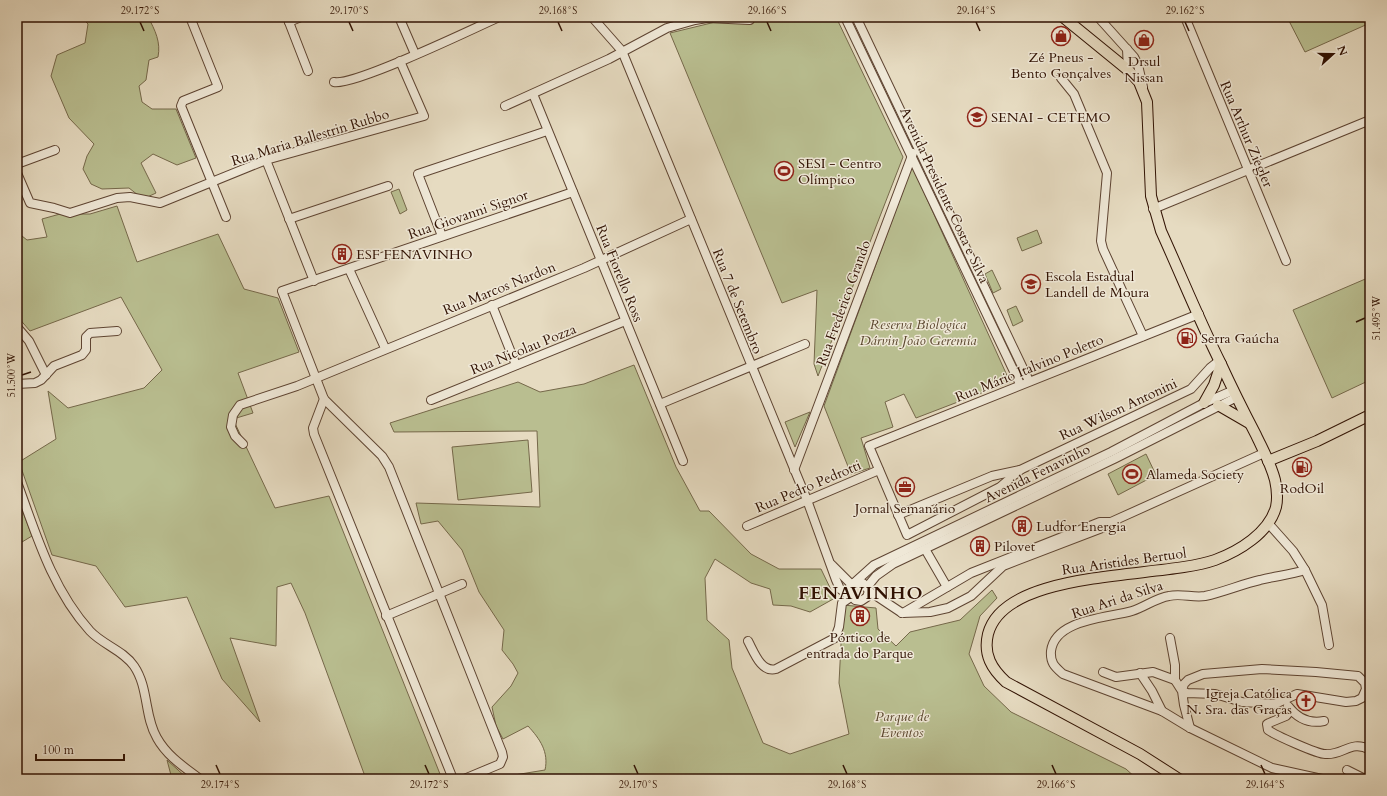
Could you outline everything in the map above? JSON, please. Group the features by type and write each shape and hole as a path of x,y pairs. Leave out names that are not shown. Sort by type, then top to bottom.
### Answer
{"main road":[{"path":"1063,17 1128,70 1143,90"},
{"name":"Rua Aristides Bertuol","path":"1143,90 1147,102 1150,184 1154,209 1161,231 1198,314 1275,479 1277,500 1276,508 1268,523 1243,546 1213,560 1178,568 1078,580 1016,600 1004,609 990,628 986,649 994,672 1006,682 1140,754 1180,779"},
{"path":"1204,403 1214,385 1220,362"},
{"path":"1218,405 1250,423"},
{"path":"1266,457 1316,441 1370,415"}],"street":[{"path":"190,17 218,87 183,101 181,106 226,217"},
{"path":"301,17 288,20 308,71"},
{"path":"399,17 415,54"},
{"path":"334,82 347,81 415,54 488,19 499,17"},
{"name":"Rua 7 de Setembro","path":"592,17 622,51 750,365 807,500 840,589 851,597"},
{"name":"Avenida Presidente Costa e Silva","path":"845,17 1020,384"},
{"name":"Avenida Presidente Costa e Silva","path":"856,17 1029,381"},
{"path":"1098,17 1127,49 1138,65 1143,90"},
{"name":"Rua Arthur Ziegler","path":"1185,17 1286,261"},
{"path":"505,106 622,51 652,34 681,23 707,18 751,19"},
{"path":"1127,49 1128,70"},
{"name":"Rua Maria Ballestrin Rubbo","path":"17,173 30,203 70,213 130,196 160,203 266,160 424,116 400,60"},
{"path":"1061,78 1074,94 1104,164 1107,181 1101,231 1102,245 1143,336"},
{"name":"Rua Fiorello Ross","path":"533,94 683,461"},
{"path":"1154,209 1370,120"},
{"path":"442,236 418,174 547,131"},
{"name":"Rua Frederico Grando","path":"794,470 912,155 918,145"},
{"path":"17,164 55,150"},
{"path":"266,160 314,281"},
{"path":"289,219 388,186"},
{"name":"Rua Giovanni Signor","path":"315,377 282,292 572,192"},
{"name":"Rua Marcos Nardon","path":"243,444 235,436 231,427 233,415 240,405 285,391 385,348 492,306 691,219"},
{"path":"956,250 965,245"},
{"path":"349,269 385,348"},
{"path":"971,280 979,276"},
{"path":"492,306 516,365"},
{"name":"Rua Mário Italvino Poletto","path":"879,470 869,446 1020,384 1198,314"},
{"name":"Rua Nicolau Pozza","path":"431,400 625,321"},
{"path":"17,327 29,341 46,375"},
{"path":"17,384 35,383 41,380 54,366 84,353 86,337 90,333 118,331"},
{"path":"660,404 750,365 805,344"},
{"name":"Rua Wilson Antonini","path":"1020,470 1000,487 907,535 898,515 992,476 1020,470 1191,389 1210,368 1220,362"},
{"path":"315,377 324,399 382,456 389,467 502,752 503,757 500,764 464,779"},
{"name":"Avenida Fenavinho","path":"1194,413 1204,403 1235,393"},
{"name":"Avenida Fenavinho","path":"853,584 874,565 908,553 1072,475 1194,413 1218,405 1235,393"},
{"path":"324,399 313,428 314,434 386,616 453,779"},
{"path":"868,589 867,598 861,601 855,600 851,597 849,590 853,584 863,583 868,589 902,613 930,612 959,603 971,596 1003,566 1102,528 1111,522 1266,457"},
{"path":"879,470 898,515"},
{"name":"Rua Pedro Pedrotti","path":"747,526 879,470"},
{"path":"17,482 34,530 63,597 91,632 127,657 135,667 141,681 156,737 169,755 200,779"},
{"name":"Avenida Fenavinho","path":"868,589 876,576 908,553 925,549 990,514"},
{"path":"902,613 971,573 1100,522 1111,522"},
{"path":"1268,523 1293,551 1305,570 1322,604 1329,645"},
{"path":"925,549 947,587"},
{"name":"Rua 7 de Setembro","path":"829,562 853,584"},
{"name":"Rua Ari da Silva","path":"1305,570 1260,580 1198,597 1166,596 1131,611 1079,624 1057,636 1052,647 1050,659 1054,666 1063,674 1162,711 1190,728 1272,768 1322,779"},
{"path":"386,616 462,584"},
{"path":"748,641 765,668 772,670 776,669 835,638 840,627 842,603 851,597"},
{"path":"1170,638 1175,665 1175,680 1182,691 1190,728"},
{"path":"1262,669 1352,675 1362,679 1366,689 1362,698 1356,701 1346,702 1297,694 1275,704 1242,702 1215,694 1182,691 1184,684 1194,677 1262,669"},
{"path":"1103,672 1116,677 1153,672 1175,680"},
{"path":"1140,673 1152,691 1162,711"},
{"path":"1284,701 1291,710 1309,722 1324,721"},
{"path":"1291,710 1286,716 1267,724 1268,730 1316,752 1327,755 1354,746 1360,746 1370,750"},
{"path":"1347,770 1365,779"}],"green space":[{"path":"81,17 148,17 157,36 159,46 158,57 149,60 146,80 139,86 142,102 152,109 176,109 196,158 177,165 153,154 141,163 156,193 143,199 129,188 102,189 91,184 83,169 87,156 94,144 69,118 51,76 57,55 85,43 88,24"},
{"name":"SESI - Centro Olímpico","path":"736,17 836,17 903,157 818,376 814,364 817,290 782,303 670,33"},
{"path":"1287,17 1370,17 1370,23 1305,52"},
{"name":"Reserva Biologica Dárvin João Geremia","path":"912,166 1010,382 916,418 904,394 885,402 893,427 861,438 870,468 851,474 824,406"},
{"path":"399,189 407,210 400,214 391,192"},
{"path":"117,206 137,262 218,234 244,289 278,298 299,352 238,373 253,413 233,419 275,508 329,496 442,779 366,779 305,613 291,583 277,587 276,646 230,638 260,722 222,679 187,597 125,607 96,566 52,555 19,462 56,439 48,391 68,408 144,388 162,370 121,297 30,331 17,316 17,232 27,240 47,237 42,219 60,214 90,214"},
{"path":"1037,230 1042,243 1022,251 1017,238"},
{"path":"992,270 1001,289 993,293 985,274"},
{"path":"1370,277 1370,380 1332,398 1293,310"},
{"path":"1016,306 1023,321 1013,326 1007,310"},
{"name":"Parque de Eventos","path":"634,365 676,467 700,511 709,511 751,554 779,569 821,569 835,598 810,612 791,606 773,605 770,589 751,583 715,559 705,578 707,620 729,640 732,668 763,743 790,754 849,734 839,683 843,605 876,608 878,629 896,646 910,632 960,620 992,590 997,598 980,616 969,654 984,686 1011,712 1126,769 1137,779 490,779 545,770 545,752 540,741 528,726 503,739 496,726 492,707 511,686 518,673 502,650 504,630 479,592 462,550 438,521 421,524 416,503 540,507 537,431 394,432 390,423 518,382 540,392 584,384"},
{"path":"810,412 795,447 785,422"},
{"path":"528,440 532,492 458,500 452,447"},
{"name":"Alameda Society","path":"1146,454 1156,475 1118,495 1108,474"},
{"path":"17,496 32,536 22,542 17,542"},
{"path":"167,760 188,779 172,779"}],"place":[{"name":"Zé Pneus - Bento Gonçalves","path":"1061,36"},
{"name":"Drsul Nissan","path":"1144,40"},
{"name":"SENAI - CETEMO","path":"977,117"},
{"name":"SESI - Centro Olímpico","path":"784,171"},
{"name":"ESF FENAVINHO","path":"342,254"},
{"name":"Escola Estadual Landell de Moura","path":"1031,284"},
{"name":"Serra Gaúcha","path":"1187,338"},
{"name":"RodOil","path":"1302,467"},
{"name":"Alameda Society","path":"1132,474"},
{"name":"Jornal Semanário","path":"905,487"},
{"name":"Ludfor Energia","path":"1022,526"},
{"name":"Pilovet","path":"980,546"},
{"name":"Pórtico de entrada do Parque","path":"860,616"},
{"name":"Igreja Católica N. Sra. das Graças","path":"1306,701"}],"district":[{"name":"FENAVINHO","path":"861,593"}]}
